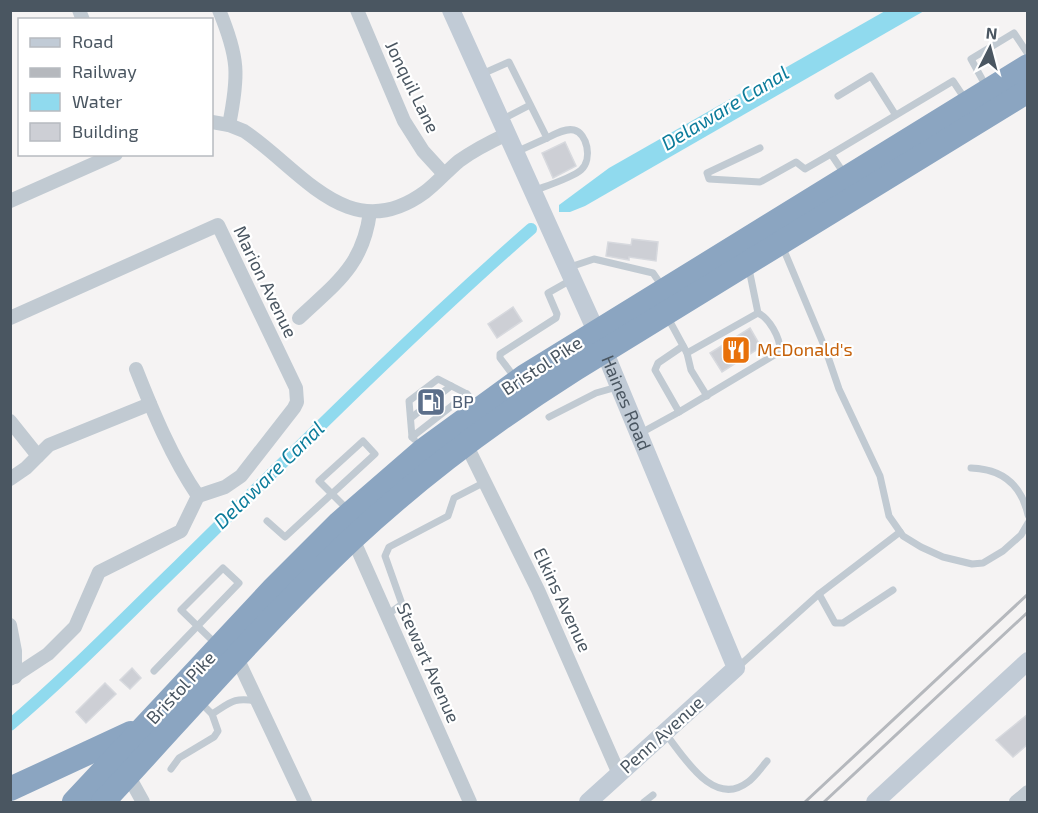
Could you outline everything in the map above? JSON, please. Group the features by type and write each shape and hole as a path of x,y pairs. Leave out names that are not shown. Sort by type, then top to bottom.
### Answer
{"highway":[{"name":"Bristol Pike","path":"103,802 128,775 205,707 228,652 290,572 417,444 473,401 600,341 665,301 846,177 1028,66"},
{"name":"Bristol Pike","path":"665,301 748,262 1028,91"},
{"name":"Bristol Pike","path":"74,802 148,723 353,539 425,476 537,393 600,341"},
{"path":"10,789 92,752 148,723"}],"street":[{"path":"219,10 236,58 234,98 229,125"},
{"name":"Jonquil Lane","path":"357,10 404,121 423,151 444,174"},
{"name":"Haines Road","path":"452,10 479,75 600,341 736,668"},
{"path":"213,123 229,125 253,137 294,172 335,202 354,210 370,212 384,211 424,193 444,174 504,128"},
{"path":"10,201 111,156"},
{"path":"299,318 346,274 354,263 368,228 370,212"},
{"name":"Marion Avenue","path":"10,318 218,225 296,388 297,402 241,476 225,487 198,496"},
{"path":"13,678 48,654 75,627 99,572 181,531 198,496 150,404 136,369"},
{"path":"10,479 26,468 49,445 150,404"},
{"path":"10,421 38,456"},
{"name":"Elkins Avenue","path":"466,444 538,590 619,774"},
{"name":"Stewart Avenue","path":"353,539 470,802"},
{"path":"10,625 15,651 13,678"},
{"path":"228,652 258,702 305,802"},
{"path":"875,802 1026,664"},
{"name":"Penn Avenue","path":"588,802 736,668"},
{"path":"128,775 143,802"},
{"path":"1016,802 1028,792"}],"lane":[{"path":"989,90 971,59 1014,33 1028,54"},
{"path":"479,75 509,62 547,138"},
{"path":"838,96 871,76 895,114"},
{"path":"760,148 707,173 709,178 760,182 796,162 805,169 953,81 967,103"},
{"path":"504,128 530,105"},
{"path":"515,153 568,130 580,133 589,153 588,160 580,171 533,191"},
{"path":"831,154 846,177"},
{"path":"781,242 825,348 839,389 880,476 889,516 900,532 908,540 921,547 972,564 991,559 1003,551 1021,536 1028,523"},
{"path":"518,381 500,358 500,354 556,318 557,314 548,293 570,273 594,258 653,273 691,370 707,396"},
{"path":"748,262 758,313"},
{"path":"679,412 655,370 657,363 758,313"},
{"path":"639,434 707,396 780,350 780,341 765,316 758,313"},
{"path":"417,444 409,401 438,379 473,401"},
{"path":"438,396 451,386"},
{"path":"549,417 596,393 619,386"},
{"path":"411,418 421,410"},
{"path":"267,521 285,537 332,493 375,454 363,441 320,481 332,493 351,512"},
{"path":"971,468 984,468 1003,475 1017,490 1028,514"},
{"path":"387,615 402,604 385,556 389,547 447,516 454,498 485,482"},
{"path":"736,668 819,594 900,532"},
{"path":"154,670 196,625 238,583 223,568 181,610 196,625 228,652"},
{"path":"819,594 835,623 843,623 893,590"},
{"path":"171,769 180,758 214,737 218,731 205,707 241,699 258,702"},
{"path":"665,733 700,777 724,790 748,783 767,761"},
{"path":"644,802 653,795"}],"water":[{"path":"885,11 924,11 585,206 570,212 559,212 559,205 609,168"}],"building":[{"path":"565,142 576,166 553,178 542,153"},
{"path":"632,239 658,242 656,261 606,256 608,242 631,245"},
{"path":"513,307 522,321 497,338 488,324"},
{"name":"McDonald's","path":"750,328 761,347 722,372 710,353"},
{"path":"132,668 141,678 130,689 120,680"},
{"path":"105,683 116,694 86,723 76,712"},
{"path":"1028,714 1028,744 1013,757 996,740"}],"waterway":[{"name":"Delaware Canal","path":"10,725 96,646 397,352 531,229"}],"railway":[{"path":"805,802 1028,594"},
{"path":"824,802 1028,612"}],"place":[{"name":"McDonald's","path":"736,350"},
{"name":"BP","path":"431,402"}]}
